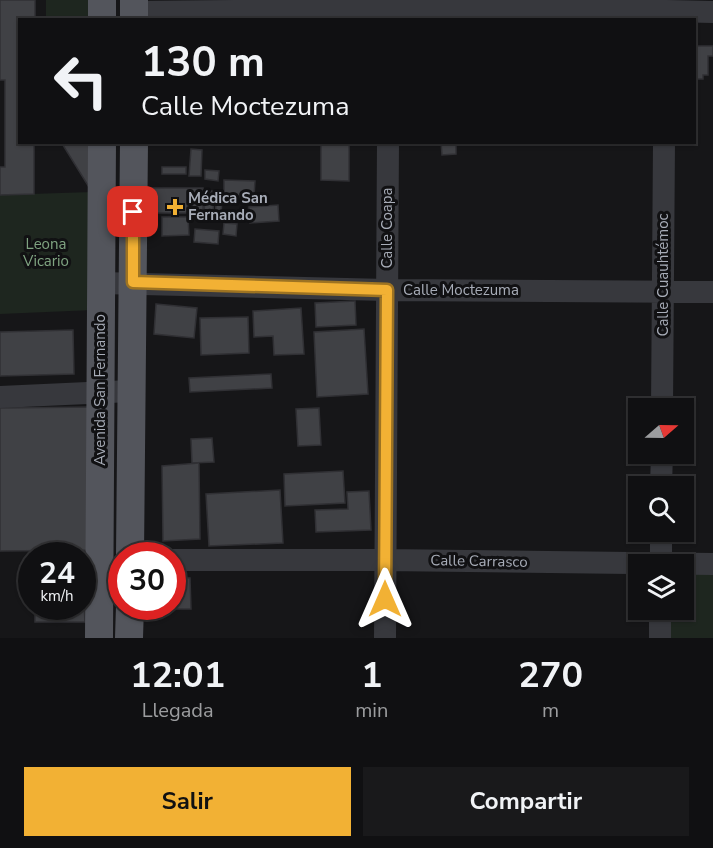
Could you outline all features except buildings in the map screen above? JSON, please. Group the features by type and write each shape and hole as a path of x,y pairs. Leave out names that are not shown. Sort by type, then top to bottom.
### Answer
{"main road":[{"path":"102,0 102,18"},
{"name":"Avenida San Fernando","path":"99,638 102,144"},
{"name":"Avenida San Fernando","path":"130,542 134,144"},
{"path":"129,620 129,638"}],"street":[{"path":"134,11 530,8 713,12"},
{"name":"Calle Coapa","path":"385,638 388,144"},
{"name":"Calle Cuauhtémoc","path":"662,398 664,144"},
{"name":"Calle Moctezuma","path":"102,283 387,290 713,292"},
{"path":"0,397 131,391"},
{"name":"Calle Carrasco","path":"186,560 628,564"},
{"name":"Calle Carrasco","path":"694,564 713,564"},
{"path":"660,620 660,638"}],"green space":[{"path":"46,0 89,0 89,18 46,18"},
{"name":"Leona Vicario","path":"92,192 93,310 0,314 0,195"},
{"path":"694,571 713,572 713,638 670,638 670,620 694,620"}],"place":[{"name":"Médica San Fernando","path":"175,207"}],"route":[{"path":"133,212 133,282 387,290 385,599"}]}
